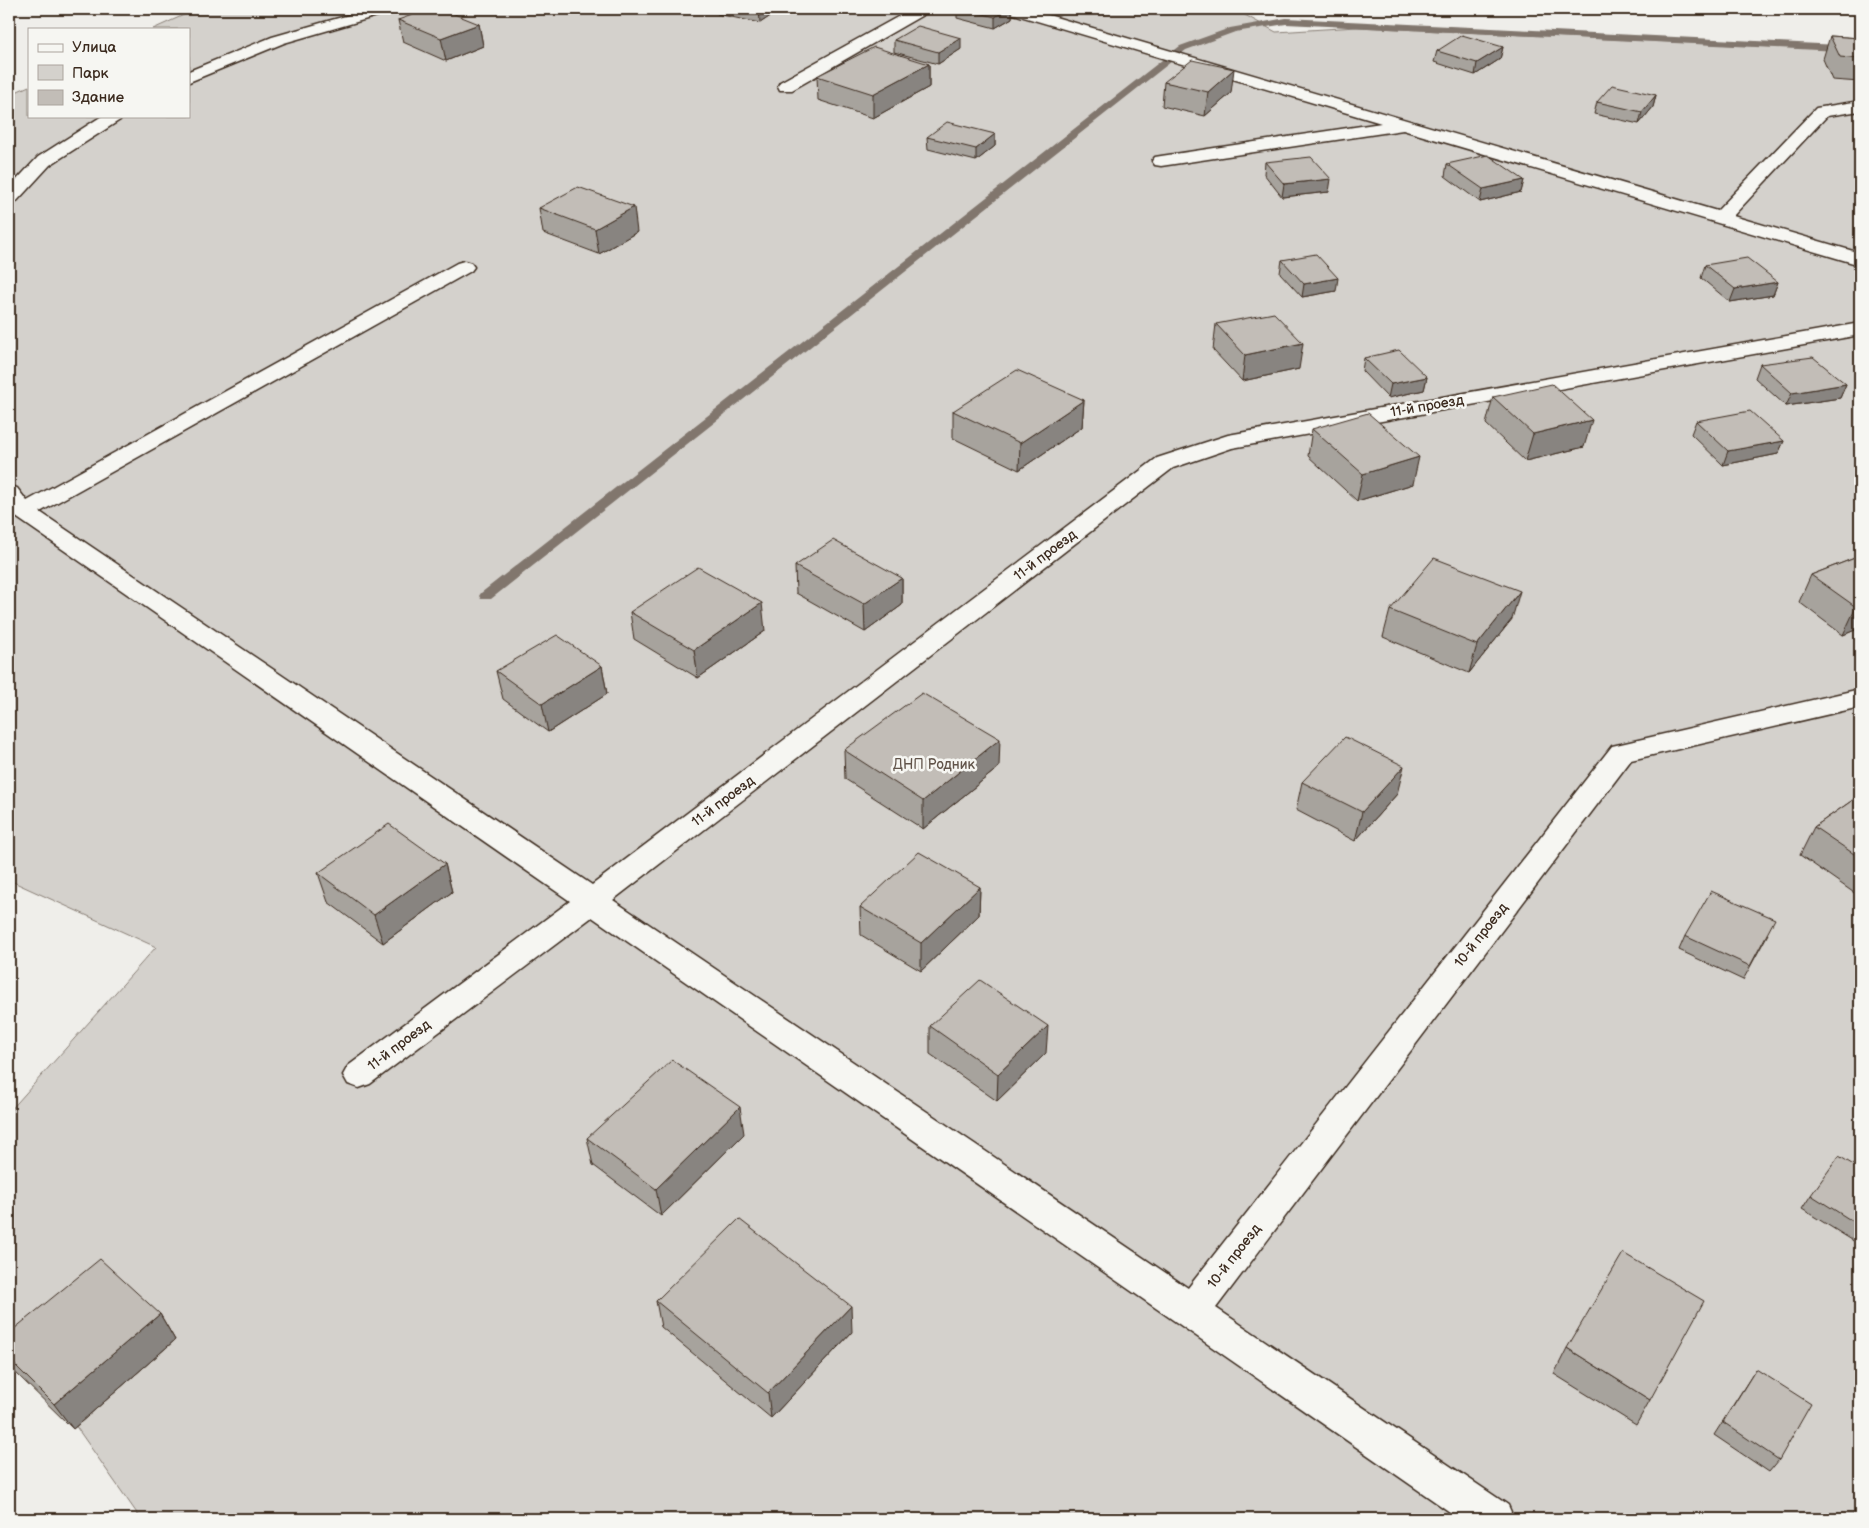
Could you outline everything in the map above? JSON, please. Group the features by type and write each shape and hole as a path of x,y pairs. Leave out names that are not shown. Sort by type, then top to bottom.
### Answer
{"street":[{"path":"190,77 278,40 386,9"},
{"path":"786,86 923,9"},
{"path":"1012,9 1860,259"},
{"path":"1721,218 1822,112 1860,106"},
{"path":"9,198 44,161 111,118"},
{"path":"1161,161 1406,125"},
{"path":"464,267 16,502 1494,1519"},
{"name":"11-й проезд","path":"359,1075 1165,464 1228,442 1860,329"},
{"name":"10-й проезд","path":"1192,1311 1622,753 1860,698"}],"green space":[{"name":"ДНП Родник","path":"197,9 1234,9 1276,32 1357,27 1860,51 1860,1519 141,1519 9,1331 9,1112 156,947 9,880 9,95 28,86 28,118 190,118 190,28 155,28"}],"building":[{"path":"429,9 442,9 479,24 441,38 398,20"},
{"path":"964,9 1008,9 995,17"},
{"path":"918,26 961,38 938,52 894,40"},
{"path":"1462,35 1503,47 1477,63 1437,51"},
{"path":"1830,36 1860,38 1860,59 1840,57"},
{"path":"874,47 929,64 873,94 817,76"},
{"path":"1192,60 1234,69 1208,92 1164,82"},
{"path":"1612,85 1656,95 1642,112 1597,102"},
{"path":"947,122 995,134 976,149 927,137"},
{"path":"1488,155 1524,180 1483,189 1447,164"},
{"path":"1311,157 1331,179 1284,184 1265,162"},
{"path":"578,187 634,207 595,229 539,208"},
{"path":"1316,254 1338,278 1304,284 1282,260"},
{"path":"1747,258 1778,282 1735,289 1705,265"},
{"path":"1274,313 1303,343 1245,355 1216,324"},
{"path":"1399,350 1427,377 1391,384 1364,358"},
{"path":"1813,357 1846,384 1792,393 1760,364"},
{"path":"1017,370 1084,400 1020,443 953,411"},
{"path":"1552,384 1592,420 1533,434 1493,397"},
{"path":"1750,411 1784,441 1728,451 1696,421"},
{"path":"1368,413 1419,457 1363,474 1312,429"},
{"path":"833,540 902,578 864,604 795,566"},
{"path":"1860,556 1860,605 1856,607 1811,575"},
{"path":"1434,558 1520,591 1477,645 1390,610"},
{"path":"698,567 762,603 694,650 630,612"},
{"path":"557,635 602,666 542,704 496,671"},
{"path":"922,693 1000,739 923,801 844,750"},
{"path":"1345,737 1404,766 1362,812 1302,782"},
{"path":"1860,795 1860,858 1814,827"},
{"path":"389,824 445,864 374,915 318,873"},
{"path":"919,852 980,887 921,943 860,907"},
{"path":"1711,891 1775,919 1750,966 1685,936"},
{"path":"980,980 1048,1026 998,1074 930,1026"},
{"path":"672,1060 740,1107 656,1189 587,1138"},
{"path":"1839,1156 1860,1169 1860,1226 1811,1195"},
{"path":"739,1219 851,1306 768,1393 656,1301"},
{"path":"1623,1253 1704,1301 1650,1400 1567,1348"},
{"path":"100,1259 160,1314 54,1404 9,1359 9,1333"},
{"path":"1756,1369 1811,1404 1779,1460 1723,1422"}],"waterway":[{"path":"486,596 1183,48 1233,30 1286,21 1860,49"}]}
